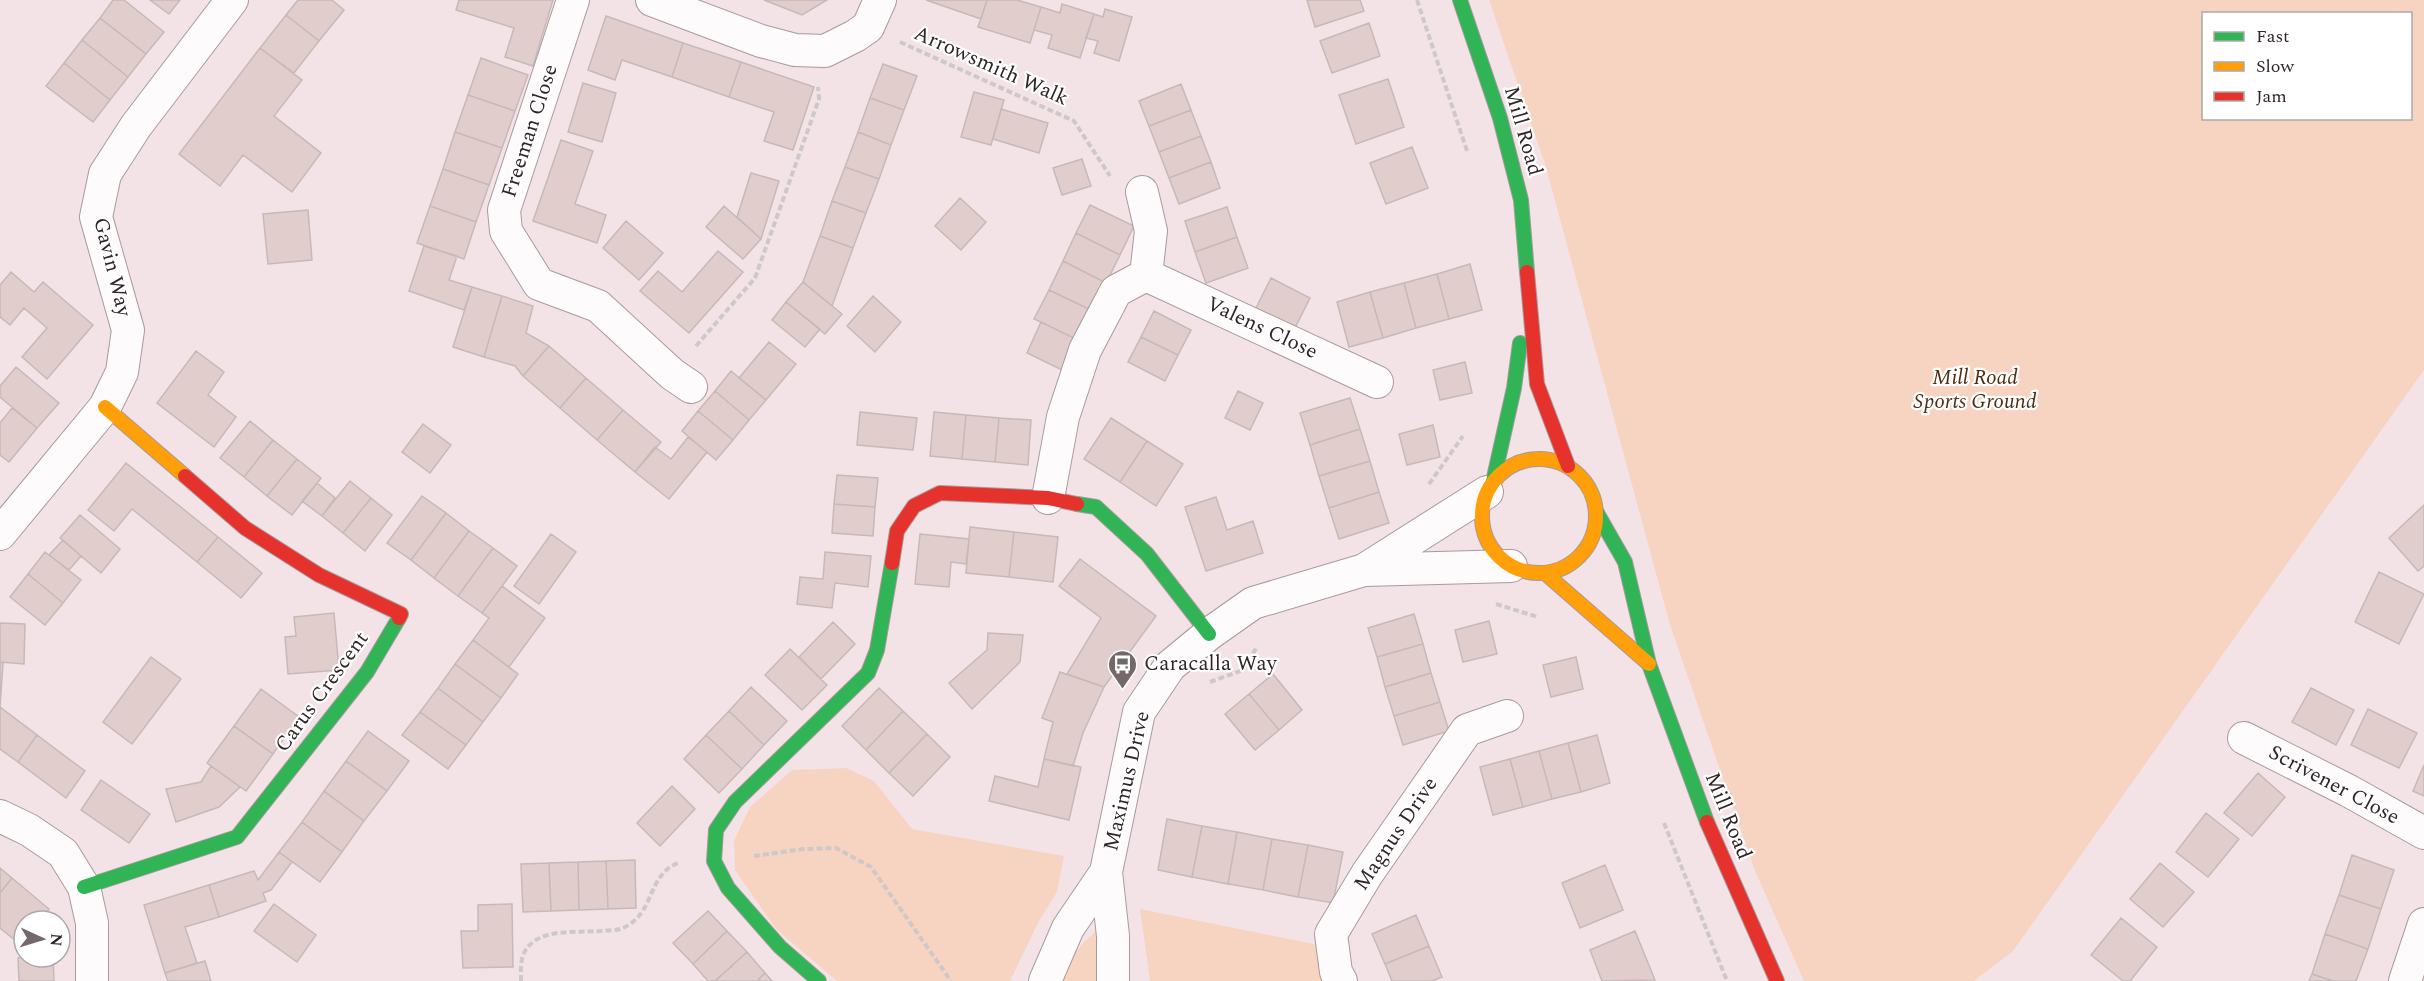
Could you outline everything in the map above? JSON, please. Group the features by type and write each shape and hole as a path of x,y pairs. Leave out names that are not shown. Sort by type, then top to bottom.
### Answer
{"street":[{"name":"Gavin Way","path":"0,534 105,407 122,372 128,330 96,217 105,174 136,126 232,0"},
{"name":"Freeman Close","path":"573,0 504,210 506,231 539,284 598,306 681,381"},
{"path":"652,0 761,41 795,50 825,51 874,13"},
{"name":"Mill Road","path":"1460,0 1500,118 1521,200 1537,384 1568,466"},
{"path":"1048,498 1063,417 1085,350 1116,291 1146,275 1151,231 1142,192"},
{"name":"Valens Close","path":"1146,275 1377,382"},
{"name":"Mill Road","path":"1490,487 1514,388 1528,277"},
{"name":"Carus Crescent","path":"84,887 237,837 367,672 401,614 320,575 245,528 105,407"},
{"path":"1525,460 1555,461 1568,466 1588,486 1597,513 1594,532 1580,557 1564,568 1546,574 1525,572 1511,566 1496,554 1485,537 1482,517 1490,487 1507,468 1525,460"},
{"name":"Maximus Drive","path":"1364,570 1490,487"},
{"path":"819,981 780,947 728,888 714,861 716,830 735,802 868,673 877,650 897,531 914,507 940,493 1048,498 1096,507 1147,554 1209,634"},
{"name":"Mill Road","path":"1597,513 1625,562 1648,664 1712,837 1777,981"},
{"name":"Maximus Drive","path":"1113,981 1113,936 1106,872 1138,712 1170,666 1209,634 1254,603 1364,570 1511,566"},
{"name":"Mill Road","path":"1546,574 1648,664"},
{"name":"Magnus Drive","path":"1341,981 1336,972 1331,934 1367,874 1467,730 1507,716"},
{"name":"Scrivener Close","path":"2244,738 2424,832"},
{"path":"0,816 29,830 63,853 84,887 92,923 92,981"},
{"name":"Maximus Drive","path":"1045,981 1068,928 1106,872"},
{"path":"2405,981 2424,924"}],"path":[{"path":"1417,0 1469,155"},
{"name":"Arrowsmith Walk","path":"874,13 1074,121 1116,184 1142,192"},
{"path":"681,381 755,278 819,99 815,50"},
{"path":"1432,527 1420,495 1450,457 1467,430"},
{"path":"1488,602 1548,620"},
{"path":"1202,689 1211,681 1243,670 1260,642"},
{"path":"1664,822 1727,981"}],"green space":[{"name":"Mill Road Sports Ground","path":"1489,0 2424,0 2424,370 2013,951 1974,981 1804,981 1755,871 1670,625 1545,164"},
{"path":"846,768 874,781 912,829 1064,856 1057,892 1039,921 1010,981 837,981 776,929 735,870 734,841 750,807 792,770"},
{"path":"1140,909 1319,945 1327,981 1150,981"},
{"path":"1098,929 1097,981 1061,981 1075,952"}],"building":[{"path":"113,0 124,0 164,32 146,54 100,18"},
{"path":"150,0 180,0 169,14"},
{"path":"298,0 332,0 344,10 319,41 286,15"},
{"path":"459,0 553,0 533,66 505,57 514,28 456,10"},
{"path":"764,0 827,0 802,15"},
{"path":"926,0 987,0 981,19"},
{"path":"987,0 1017,0 1041,7 1030,43 978,27"},
{"path":"1307,0 1360,0 1364,11 1315,27"},
{"path":"1062,4 1094,14 1080,58 1048,48 1052,35 1034,30 1041,7 1060,13"},
{"path":"1105,9 1132,17 1119,61 1094,53 1098,41 1086,38 1094,14 1103,17"},
{"path":"286,15 319,41 294,73 260,48"},
{"path":"606,16 683,43 672,77 622,60 615,80 588,70"},
{"path":"100,18 146,54 128,77 82,40"},
{"path":"1369,23 1380,56 1332,73 1320,41"},
{"path":"82,40 128,77 110,100 64,63"},
{"path":"683,43 741,62 729,97 672,77"},
{"path":"260,48 302,80 274,116 321,153 292,192 243,155 220,186 179,154"},
{"path":"481,58 528,75 515,111 468,95"},
{"path":"741,62 814,87 793,150 764,141 774,112 729,97"},
{"path":"64,63 110,100 93,122 46,86"},
{"path":"883,64 917,76 904,110 870,98"},
{"path":"1388,79 1404,127 1356,144 1339,95"},
{"path":"583,83 616,93 602,142 568,132"},
{"path":"1181,84 1191,110 1149,126 1139,101"},
{"path":"974,92 1004,100 991,145 961,137"},
{"path":"468,95 515,111 502,148 455,132"},
{"path":"870,98 904,110 891,145 858,132"},
{"path":"1001,109 1048,123 1039,153 993,139"},
{"path":"1191,110 1201,136 1159,152 1149,126"},
{"path":"455,132 502,148 489,185 443,169"},
{"path":"858,132 891,145 879,179 845,167"},
{"path":"1201,136 1211,162 1169,178 1159,152"},
{"path":"561,140 593,151 575,204 606,215 597,243 533,221"},
{"path":"1412,147 1428,188 1386,204 1370,163"},
{"path":"1082,159 1091,186 1062,195 1053,168"},
{"path":"1211,162 1220,188 1179,204 1169,178"},
{"path":"845,167 879,179 866,213 832,201"},
{"path":"443,169 489,185 476,222 430,206"},
{"path":"751,173 779,181 761,239 737,217"},
{"path":"960,198 986,222 961,250 935,226"},
{"path":"832,201 866,213 853,248 820,236"},
{"path":"1090,205 1134,226 1120,255 1076,233"},
{"path":"430,206 476,222 464,259 417,243"},
{"path":"724,206 761,239 743,259 706,227"},
{"path":"1227,207 1237,237 1195,252 1185,221"},
{"path":"308,210 312,260 268,264 263,214"},
{"path":"626,221 663,253 639,280 603,248"},
{"path":"1076,233 1120,255 1106,283 1063,261"},
{"path":"820,236 853,248 832,306 803,282"},
{"path":"1237,237 1248,268 1206,283 1195,252"},
{"path":"424,246 457,256 449,280 472,287 464,310 409,291"},
{"path":"718,251 743,272 689,333 640,291 658,271 682,292"},
{"path":"1063,261 1106,283 1093,311 1049,290"},
{"path":"1470,264 1482,310 1449,319 1437,274"},
{"path":"11,272 34,292 43,282 93,325 47,379 22,357 47,328 24,308 10,325 0,317 0,285"},
{"path":"1437,274 1449,319 1416,328 1404,283"},
{"path":"1271,278 1310,298 1295,328 1256,308"},
{"path":"803,282 842,314 825,334 786,302"},
{"path":"1404,283 1416,328 1383,338 1370,292"},
{"path":"472,287 502,296 484,357 453,347"},
{"path":"1049,290 1093,311 1078,340 1034,319"},
{"path":"1370,292 1383,338 1349,347 1337,302"},
{"path":"502,296 533,306 526,333 549,346 523,376 515,366 484,357"},
{"path":"873,296 901,322 875,352 847,326"},
{"path":"786,302 820,329 805,347 772,320"},
{"path":"1154,311 1191,330 1178,355 1141,337"},
{"path":"1041,322 1078,340 1064,371 1027,353"},
{"path":"1141,337 1178,355 1165,381 1128,362"},
{"path":"769,342 796,364 766,400 739,378"},
{"path":"549,346 586,378 560,408 523,376"},
{"path":"196,351 224,372 208,395 236,417 214,447 157,403"},
{"path":"1465,362 1472,393 1440,400 1433,370"},
{"path":"16,367 59,403 37,428 0,397 0,386"},
{"path":"731,371 766,400 749,420 715,391"},
{"path":"586,378 623,410 597,440 560,408"},
{"path":"715,391 749,420 733,440 698,411"},
{"path":"1238,391 1263,403 1250,430 1225,418"},
{"path":"1350,398 1360,429 1310,445 1300,413"},
{"path":"12,408 37,428 9,462 0,455 0,423"},
{"path":"623,410 661,442 635,472 597,440"},
{"path":"698,411 733,440 716,460 682,431"},
{"path":"860,412 917,418 913,450 857,445"},
{"path":"934,412 966,415 962,459 930,456"},
{"path":"966,415 999,418 995,462 962,459"},
{"path":"999,418 1031,420 1028,465 995,462"},
{"path":"1111,418 1147,441 1120,482 1084,459"},
{"path":"250,421 273,440 244,477 220,458"},
{"path":"423,424 451,445 430,473 402,452"},
{"path":"1433,425 1440,457 1407,465 1399,434"},
{"path":"1360,429 1370,461 1319,476 1310,445"},
{"path":"688,437 707,452 669,499 635,472 655,447 671,459"},
{"path":"273,440 297,459 267,496 244,477"},
{"path":"1147,441 1183,464 1156,506 1120,482"},
{"path":"297,459 321,478 292,515 267,496"},
{"path":"1370,461 1379,492 1329,508 1319,476"},
{"path":"126,463 218,537 197,562 132,509 114,531 88,510"},
{"path":"837,475 878,478 875,507 834,504"},
{"path":"350,481 371,498 343,533 322,516"},
{"path":"317,483 335,498 322,516 302,501"},
{"path":"1379,492 1389,523 1339,539 1329,508"},
{"path":"422,496 446,513 411,560 387,543"},
{"path":"1216,497 1227,530 1253,521 1263,553 1206,571 1185,507"},
{"path":"371,498 392,515 365,551 343,533"},
{"path":"834,504 875,507 873,536 832,533"},
{"path":"2424,505 2424,566 2418,571 2389,538"},
{"path":"446,513 469,531 434,578 411,560"},
{"path":"80,515 120,549 101,573 60,538"},
{"path":"970,527 1014,532 1009,577 966,573"},
{"path":"469,531 493,548 458,596 434,578"},
{"path":"1014,532 1058,537 1053,582 1009,577"},
{"path":"551,534 576,552 539,604 514,586"},
{"path":"920,534 969,539 966,564 951,562 949,587 915,584"},
{"path":"218,537 262,573 241,598 197,562"},
{"path":"63,540 81,556 69,570 49,555"},
{"path":"493,548 517,566 482,613 458,596"},
{"path":"45,552 81,580 63,603 28,574"},
{"path":"825,552 871,556 868,587 835,583 832,608 797,604 800,577 823,579"},
{"path":"1080,559 1156,616 1104,687 1067,674 1101,618 1059,586"},
{"path":"2379,572 2424,594 2399,644 2355,622"},
{"path":"28,574 63,603 45,625 10,597"},
{"path":"502,586 545,618 509,667 473,640 489,618 482,613"},
{"path":"334,613 339,670 288,674 285,637 296,636 294,617"},
{"path":"1414,614 1423,644 1377,657 1368,628"},
{"path":"1489,621 1497,654 1463,662 1455,630"},
{"path":"833,622 855,644 821,679 799,657"},
{"path":"0,623 25,624 24,664 0,662"},
{"path":"988,633 1023,635 1020,662 972,709 949,683 987,650"},
{"path":"473,640 518,674 501,698 455,664"},
{"path":"1423,644 1431,673 1385,687 1377,657"},
{"path":"790,649 827,685 802,710 765,675"},
{"path":"151,657 181,679 132,744 103,722"},
{"path":"1576,657 1583,689 1551,697 1543,665"},
{"path":"0,662 3,663 0,707"},
{"path":"455,664 501,698 483,722 438,688"},
{"path":"1060,672 1104,687 1083,733 1073,766 1044,759 1053,722 1042,718"},
{"path":"1431,673 1440,702 1394,716 1385,687"},
{"path":"1273,674 1302,710 1279,730 1249,694"},
{"path":"751,687 787,721 764,745 729,711"},
{"path":"438,688 483,722 466,745 420,712"},
{"path":"879,688 903,711 866,750 842,726"},
{"path":"2311,688 2354,710 2336,745 2292,722"},
{"path":"261,689 299,717 273,754 234,726"},
{"path":"1249,694 1279,730 1255,750 1225,714"},
{"path":"1440,702 1449,731 1403,745 1394,716"},
{"path":"0,707 37,735 18,762 0,749"},
{"path":"2368,709 2417,733 2399,768 2351,745"},
{"path":"729,711 764,745 742,769 706,735"},
{"path":"903,711 927,734 889,773 866,750"},
{"path":"420,712 466,745 448,769 402,735"},
{"path":"234,726 273,754 246,791 207,763"},
{"path":"368,731 409,761 387,791 346,761"},
{"path":"927,734 950,757 913,796 889,773"},
{"path":"37,735 85,771 66,798 18,762"},
{"path":"706,735 742,769 719,793 684,759"},
{"path":"1597,735 1610,783 1581,792 1568,743"},
{"path":"1568,743 1581,792 1552,799 1539,751"},
{"path":"1539,751 1552,799 1523,807 1510,759"},
{"path":"1044,759 1081,767 1069,820 989,801 995,776 1038,787"},
{"path":"1510,759 1523,807 1493,815 1480,767"},
{"path":"346,761 387,791 364,821 324,791"},
{"path":"2424,765 2424,796 2413,791"},
{"path":"211,766 240,787 219,807 176,822 166,789 201,782"},
{"path":"2258,773 2285,797 2252,836 2224,813"},
{"path":"101,780 150,814 129,843 81,810"},
{"path":"672,786 695,809 660,846 637,823"},
{"path":"324,791 364,821 342,852 302,822"},
{"path":"2206,813 2239,839 2208,877 2176,852"},
{"path":"1167,819 1202,826 1192,877 1158,870"},
{"path":"302,822 342,852 320,882 279,852"},
{"path":"1202,826 1237,832 1228,884 1192,877"},
{"path":"1237,832 1272,839 1263,890 1228,884"},
{"path":"1272,839 1308,845 1298,897 1263,890"},
{"path":"1308,845 1343,852 1333,903 1298,897"},
{"path":"279,852 292,862 271,890 263,893 266,901 219,917 209,885 254,871 258,880"},
{"path":"2352,855 2394,870 2381,909 2339,895"},
{"path":"635,860 636,908 608,909 606,861"},
{"path":"606,861 608,909 579,910 578,862"},
{"path":"578,862 579,910 551,911 549,863"},
{"path":"549,863 551,911 523,912 521,864"},
{"path":"2160,863 2194,892 2163,927 2130,899"},
{"path":"1605,865 1623,910 1580,928 1562,883"},
{"path":"0,868 12,878 0,893"},
{"path":"12,878 49,909 12,909 12,938 0,928 0,893"},
{"path":"209,885 219,917 185,927 197,963 165,973 144,905"},
{"path":"2339,895 2381,909 2368,949 2325,934"},
{"path":"274,904 316,935 297,962 254,931"},
{"path":"512,904 513,967 463,968 461,931 478,931 478,905"},
{"path":"708,911 727,931 693,964 673,943"},
{"path":"1416,915 1429,946 1385,964 1372,934"},
{"path":"2121,918 2157,947 2130,981 2123,981 2091,955"},
{"path":"727,931 747,952 715,981 708,981 693,964"},
{"path":"1635,931 1655,980 1602,981 1590,950"},
{"path":"2325,934 2368,949 2356,981 2333,981 2312,974"},
{"path":"1429,946 1442,977 1432,981 1392,981 1385,964"},
{"path":"747,952 765,973 757,981 715,981"},
{"path":"205,961 211,981 168,981 165,973"},
{"path":"18,969 54,969 54,981 19,981"},
{"path":"765,973 772,981 757,981"},
{"path":"2312,974 2333,981 2309,981"}],"traffic: fast":[{"path":"1460,0 1500,118 1521,200 1527,272"},
{"path":"1493,482 1514,388 1520,343"},
{"path":"1077,504 1096,507 1147,554 1209,634"},
{"path":"1597,513 1625,562 1649,664 1707,822"},
{"path":"819,981 780,947 728,888 714,861 716,830 735,802 868,673 877,650 892,563"},
{"path":"84,887 237,837 367,672 399,618"}],"traffic: slow":[{"path":"105,407 185,476"},
{"path":"1539,459 1561,463 1579,476 1592,494 1596,516 1592,538 1579,556 1561,569 1539,573 1517,569 1499,556 1486,538 1482,516 1486,494 1499,476 1517,463 1539,459"},
{"path":"1546,574 1649,664"}],"traffic: jam":[{"path":"1527,272 1537,384 1568,466"},
{"path":"185,476 245,528 319,575 401,614 399,618"},
{"path":"892,563 897,531 914,506 940,493 1048,498 1077,504"},
{"path":"1707,822 1777,981"}],"place":[{"name":"Caracalla Way","path":"1123,690"}]}
